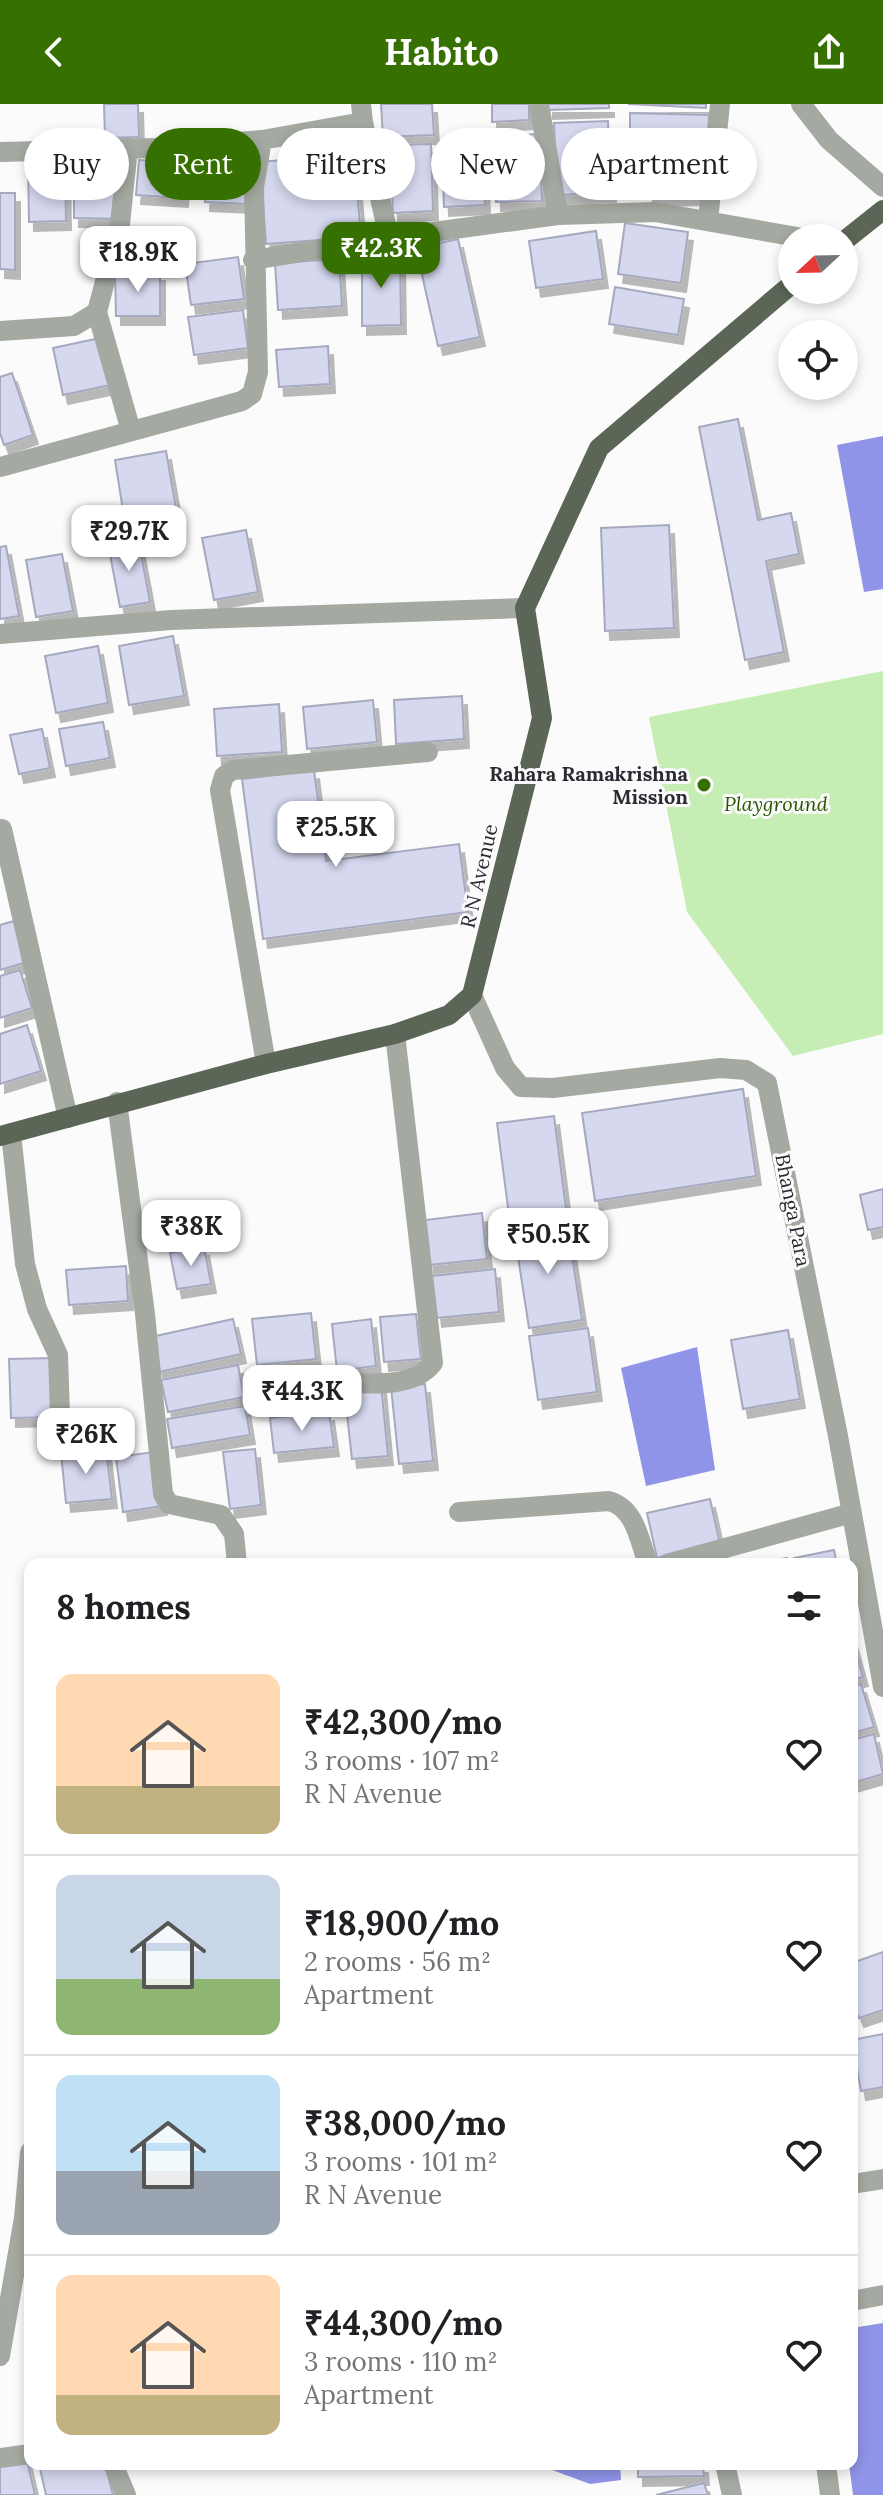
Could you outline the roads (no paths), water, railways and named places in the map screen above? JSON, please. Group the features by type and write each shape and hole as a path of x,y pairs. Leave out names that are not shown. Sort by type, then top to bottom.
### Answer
{"main road":[{"path":"858,230 883,210"},
{"path":"525,608 599,448 778,296"},
{"name":"R N Avenue","path":"472,995 542,718 525,608"},
{"path":"6,1134 117,1102 395,1034 449,1015 472,995"}],"street":[{"path":"539,104 558,215"},
{"path":"708,221 720,104"},
{"path":"801,104 829,140 883,187"},
{"path":"129,148 262,140 362,113 389,238"},
{"path":"0,467 242,401 252,394 258,372 253,260 255,166 262,140"},
{"path":"0,152 24,151"},
{"path":"123,200 120,224 97,312 131,431"},
{"path":"253,260 558,215 655,212 778,234"},
{"path":"0,331 74,326 97,312"},
{"path":"0,634 187,619 525,608"},
{"path":"266,1064 220,790 224,776 233,770 428,752"},
{"path":"2,829 68,1118"},
{"name":"Bhanga Para","path":"472,995 505,1068 521,1087 553,1088 720,1068 746,1070 767,1083 883,1687"},
{"path":"325,1382 411,1380 425,1374 433,1363 395,1034"},
{"path":"117,1102 145,1314 163,1494 169,1504 221,1515 234,1534 236,1558"},
{"path":"6,1134 25,1264 37,1309 58,1355 61,1444"},
{"path":"459,1512 609,1501 620,1504 630,1515 646,1558"},
{"path":"689,1558 852,1513"},
{"path":"858,2183 883,2179"},
{"path":"0,2356 24,2218"},
{"path":"858,2300 883,2295"},
{"path":"0,2458 24,2455"},
{"path":"116,2470 126,2495"},
{"path":"726,2470 732,2495"},
{"path":"827,2470 830,2495"}],"water":[{"path":"883,436 883,589 864,592 837,445"},
{"path":"697,1347 715,1470 646,1486 621,1368"},
{"path":"883,2323 883,2495 853,2495 850,2470 858,2470 858,2327"},
{"path":"552,2470 620,2470 621,2480 590,2484"}],"place":[{"name":"Rahara Ramakrishna Mission","path":"704,785"}],"park label":[{"name":"Playground","path":"776,804"}]}
